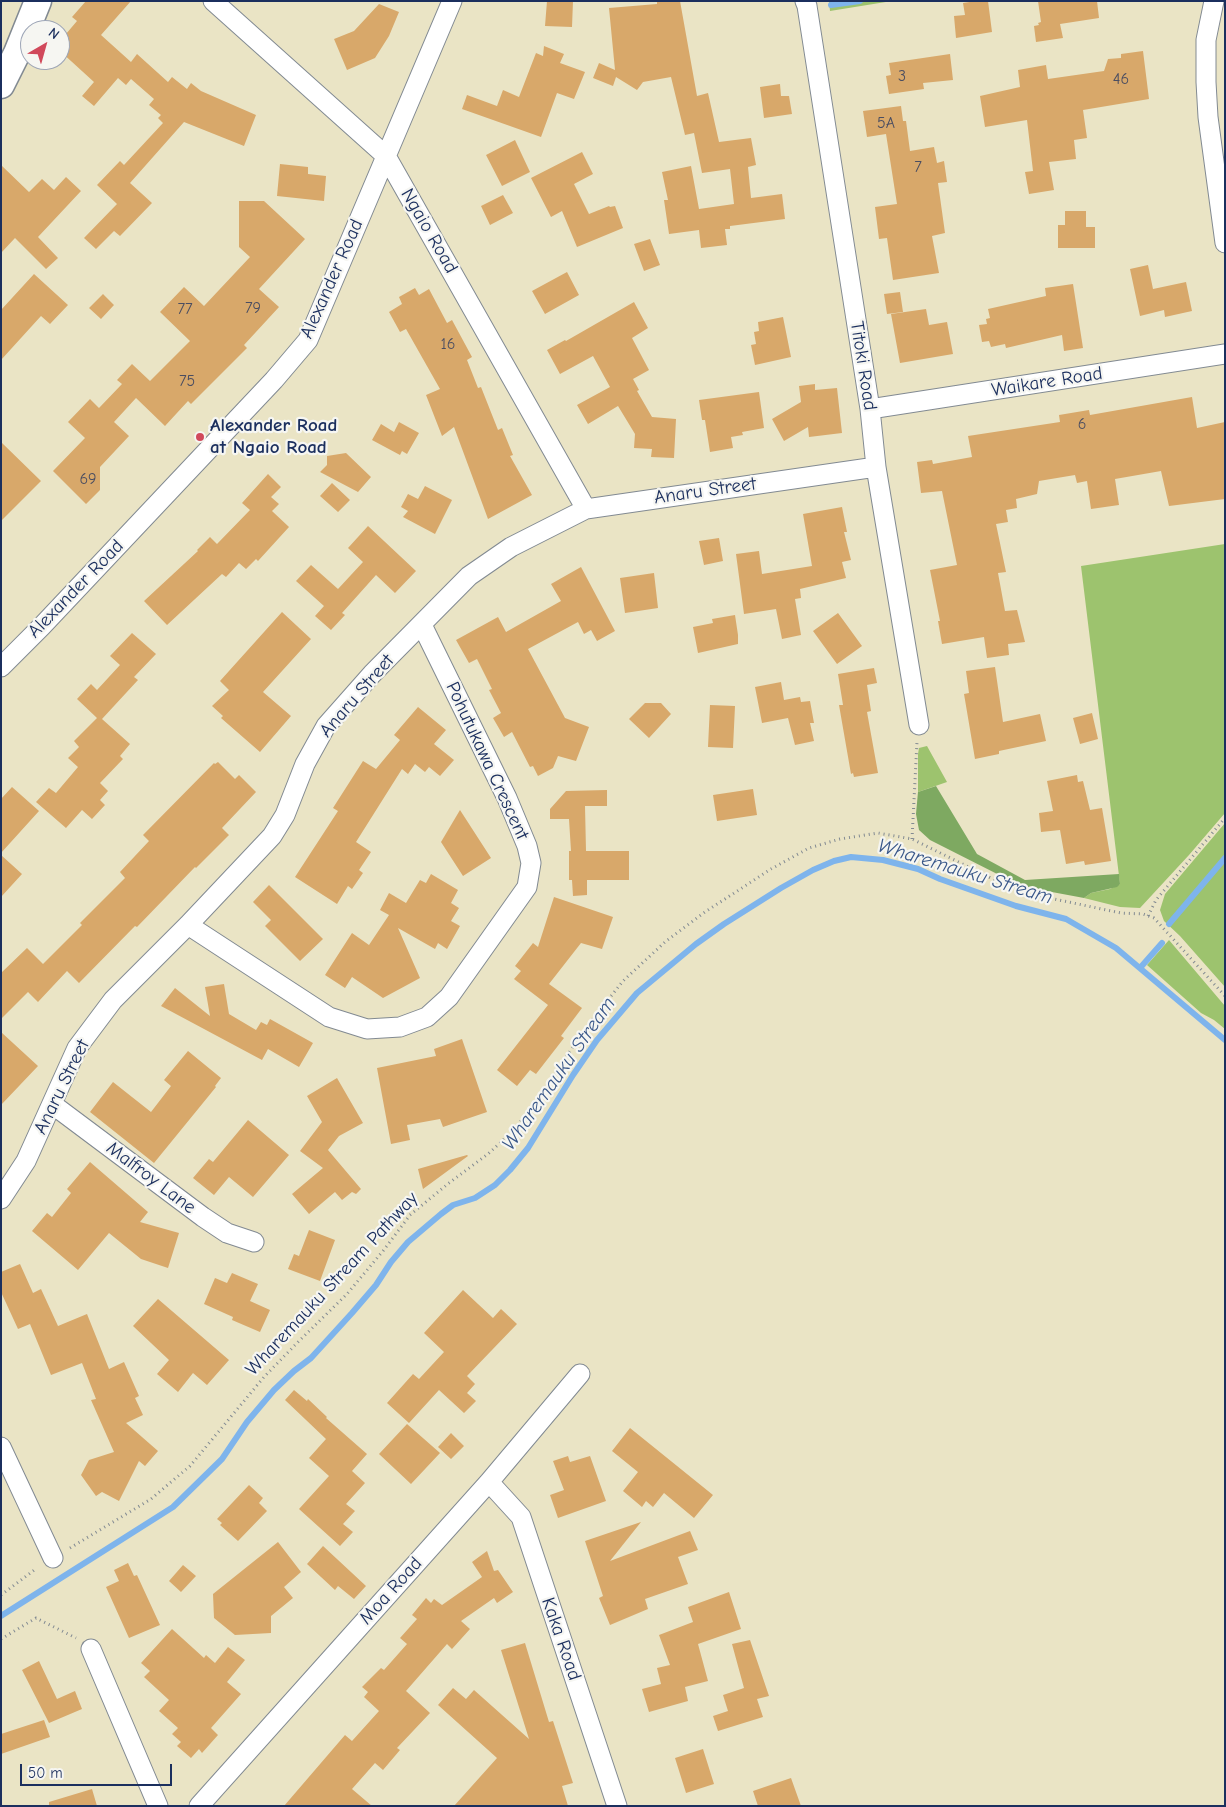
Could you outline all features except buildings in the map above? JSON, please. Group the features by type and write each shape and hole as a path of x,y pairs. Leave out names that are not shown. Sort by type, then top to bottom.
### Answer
{"main road":[{"path":"1,84 17,53 38,1"}],"street":[{"name":"Ngaio Road","path":"213,1 386,156 586,509"},
{"name":"Alexander Road","path":"1,666 42,626 274,380 308,340 452,1"},
{"path":"1214,1 1206,40 1207,101 1225,243"},
{"name":"Titoki Road","path":"806,4 870,409 876,467 919,725"},
{"name":"Waikare Road","path":"870,409 1225,354"},
{"name":"Anaru Street","path":"1,1199 26,1161 77,1048 113,1000 188,925 272,836 285,815 306,764 326,726 372,674 469,576 512,547 586,509 876,467"},
{"name":"Pohutukawa Crescent","path":"188,925 329,1017 367,1029 400,1027 428,1017 449,997 527,887 531,863 527,846 507,798 422,625"},
{"name":"Malfroy Lane","path":"52,1104 227,1233 254,1242"},
{"name":"Moa Road","path":"199,1806 489,1482 580,1374"},
{"path":"1,1447 53,1558"},
{"name":"Kaka Road","path":"489,1482 521,1517 617,1806"},
{"path":"91,1649 158,1806"}],"path":[{"path":"912,839 919,725"},
{"path":"1225,818 1156,900 1148,916 1154,918 1225,996"},
{"name":"Wharemauku Stream Pathway","path":"1,1595 53,1558 151,1500 190,1466 264,1377 347,1294 384,1251 410,1215 449,1182 488,1154 514,1130 537,1100 585,1029 623,981 665,942 705,912 771,869 809,848 840,839 878,833 912,839 999,882 1030,894 1122,913 1148,916"},
{"path":"1,1639 36,1618 71,1634 91,1649"}],"green space":[{"path":"829,1 892,1 830,11"},
{"path":"1225,544 1225,813 1140,908 1120,907 1084,898 1091,893 1110,889 1120,884 1081,566"},
{"path":"927,746 947,782 918,792 919,748"},
{"path":"936,786 977,854 1025,880 1119,874 1120,884 1117,887 1091,893 1084,898 1025,887 930,840 919,830 916,814 918,792"},
{"path":"1225,823 1225,987 1180,936 1164,921 1160,910 1165,894"},
{"path":"1169,940 1225,1006 1225,1029 1201,1013 1147,965"}],"waterway":[{"path":"831,5 860,1"},
{"name":"Wharemauku Stream","path":"1,1616 173,1507 222,1459 247,1422 274,1390 311,1358 352,1313 376,1285 391,1262 408,1242 453,1205 475,1198 495,1185 510,1170 528,1148 597,1040 637,993 696,944 724,924 813,870 834,861 851,857 883,860 918,869 940,879 1016,906 1066,919 1116,948 1225,1040"},
{"path":"1169,924 1225,858"},
{"path":"1140,968 1162,943"}],"place":[{"name":"Alexander Road at Ngaio Road","path":"200,437"}]}
